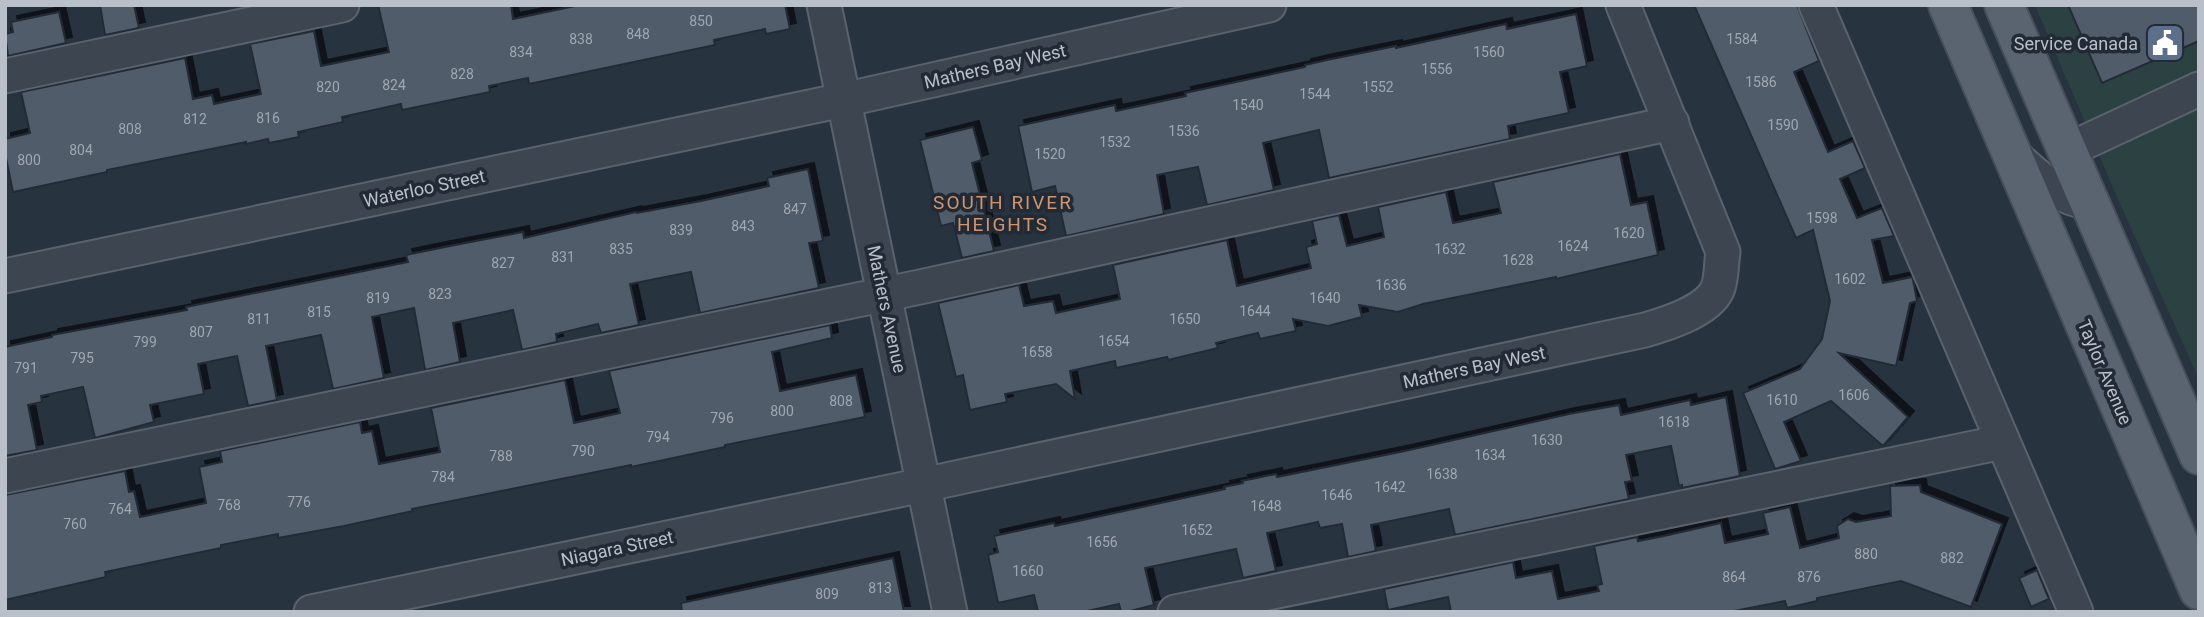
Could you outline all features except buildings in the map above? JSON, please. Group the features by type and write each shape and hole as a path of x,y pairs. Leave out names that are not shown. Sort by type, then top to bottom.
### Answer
{"main road":[{"name":"Taylor Avenue","path":"1948,5 2199,590"},
{"path":"2004,5 2199,455"}],"street":[{"path":"5,76 342,5"},
{"name":"Mathers Avenue","path":"824,5 950,612"},
{"name":"Mathers Bay West","path":"844,100 1269,5"},
{"name":"Mathers Bay West","path":"923,485 1645,330 1680,319 1702,305 1717,291 1723,252 1623,5"},
{"path":"1816,5 2076,612"},
{"path":"2066,151 2199,89"},
{"name":"Waterloo Street","path":"5,276 844,100"},
{"path":"5,477 884,295 1672,123"},
{"name":"Taylor Avenue","path":"2011,153 2053,188 2076,201 2088,202"},
{"path":"1175,612 2003,442"},
{"name":"Niagara Street","path":"312,612 923,485"}],"green space":[{"path":"2035,5 2199,5 2199,379 2117,197"}],"place":[{"name":"Service Canada","path":"2165,43"}],"district":[{"name":"SOUTH RIVER HEIGHTS","path":"1003,213"}]}
